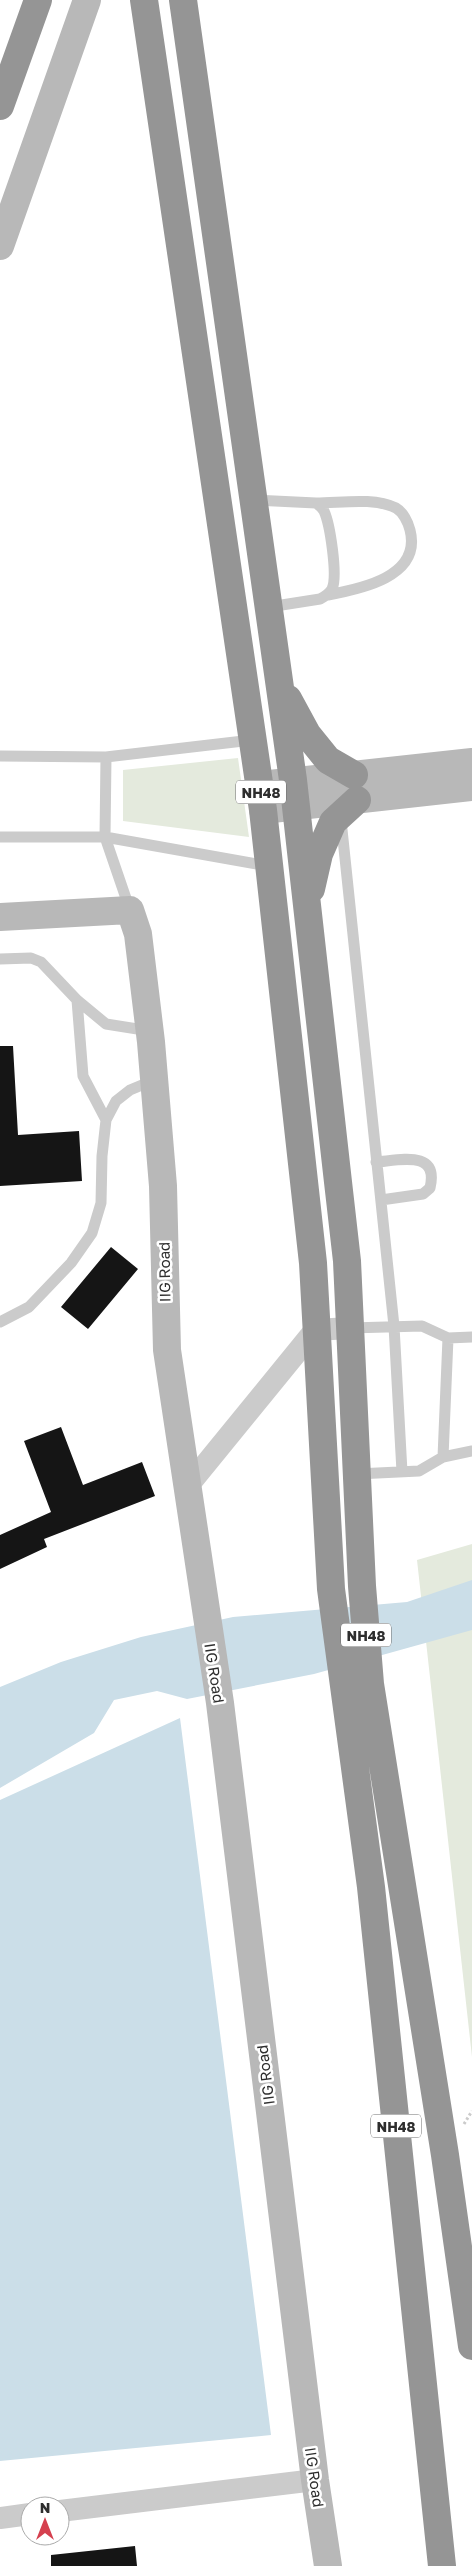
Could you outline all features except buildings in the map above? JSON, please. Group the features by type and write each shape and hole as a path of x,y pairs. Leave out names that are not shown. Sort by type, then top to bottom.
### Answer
{"highway":[{"path":"0,106 38,0"},
{"name":"NH48","path":"144,0 262,798 313,1263 315,1330 331,1589 371,1887 442,2566"},
{"name":"NH48","path":"183,0 280,684 346,1251 362,1586 370,1684 445,2154 472,2346"},
{"path":"280,684 307,734 328,760 350,797 333,822 320,854 307,906"}],"street":[{"path":"0,246 87,0"},
{"path":"350,797 472,762"},
{"path":"262,798 294,793 350,797 472,787"},
{"path":"0,917 130,910"},
{"name":"IIG Road","path":"130,910 138,934 150,1031 163,1186 167,1350 220,1703 315,2480 328,2566"},
{"path":"187,1487 315,1330 350,1328"},
{"path":"70,2510 315,2480"},
{"path":"0,2518 20,2515"}],"lane":[{"path":"254,500 384,504 398,509 408,522 412,537 409,554 400,567 386,578 359,589 328,595 320,599 269,607"},
{"path":"316,503 323,508 330,540 334,578 328,595"},
{"path":"0,756 106,757 252,740"},
{"path":"106,757 105,837 130,910"},
{"path":"350,797 376,1162 394,1326 402,1472"},
{"path":"0,837 105,837 268,866"},
{"path":"0,959 31,958 41,962 77,1000 106,1024 150,1031"},
{"path":"77,1000 83,1076 106,1120"},
{"path":"0,1322 29,1307 71,1263 92,1233 101,1204 102,1156 106,1120 116,1101 130,1090 154,1080"},
{"path":"376,1162 418,1160 428,1164 431,1170 430,1188 422,1194 380,1200"},
{"path":"350,1328 422,1326 448,1338 472,1337"},
{"path":"444,1457 448,1338"},
{"path":"357,1474 419,1471 444,1457 472,1451"}],"shaded area":[{"path":"238,758 249,837 123,821 123,770"},
{"path":"472,1544 472,2057 417,1560"}],"water":[{"path":"472,1580 472,1630 314,1674 187,1699 157,1691 114,1700 94,1733 0,1788 0,1687 61,1662 141,1637 233,1617 407,1602"},
{"path":"180,1718 271,2435 0,2461 0,1800"}]}
